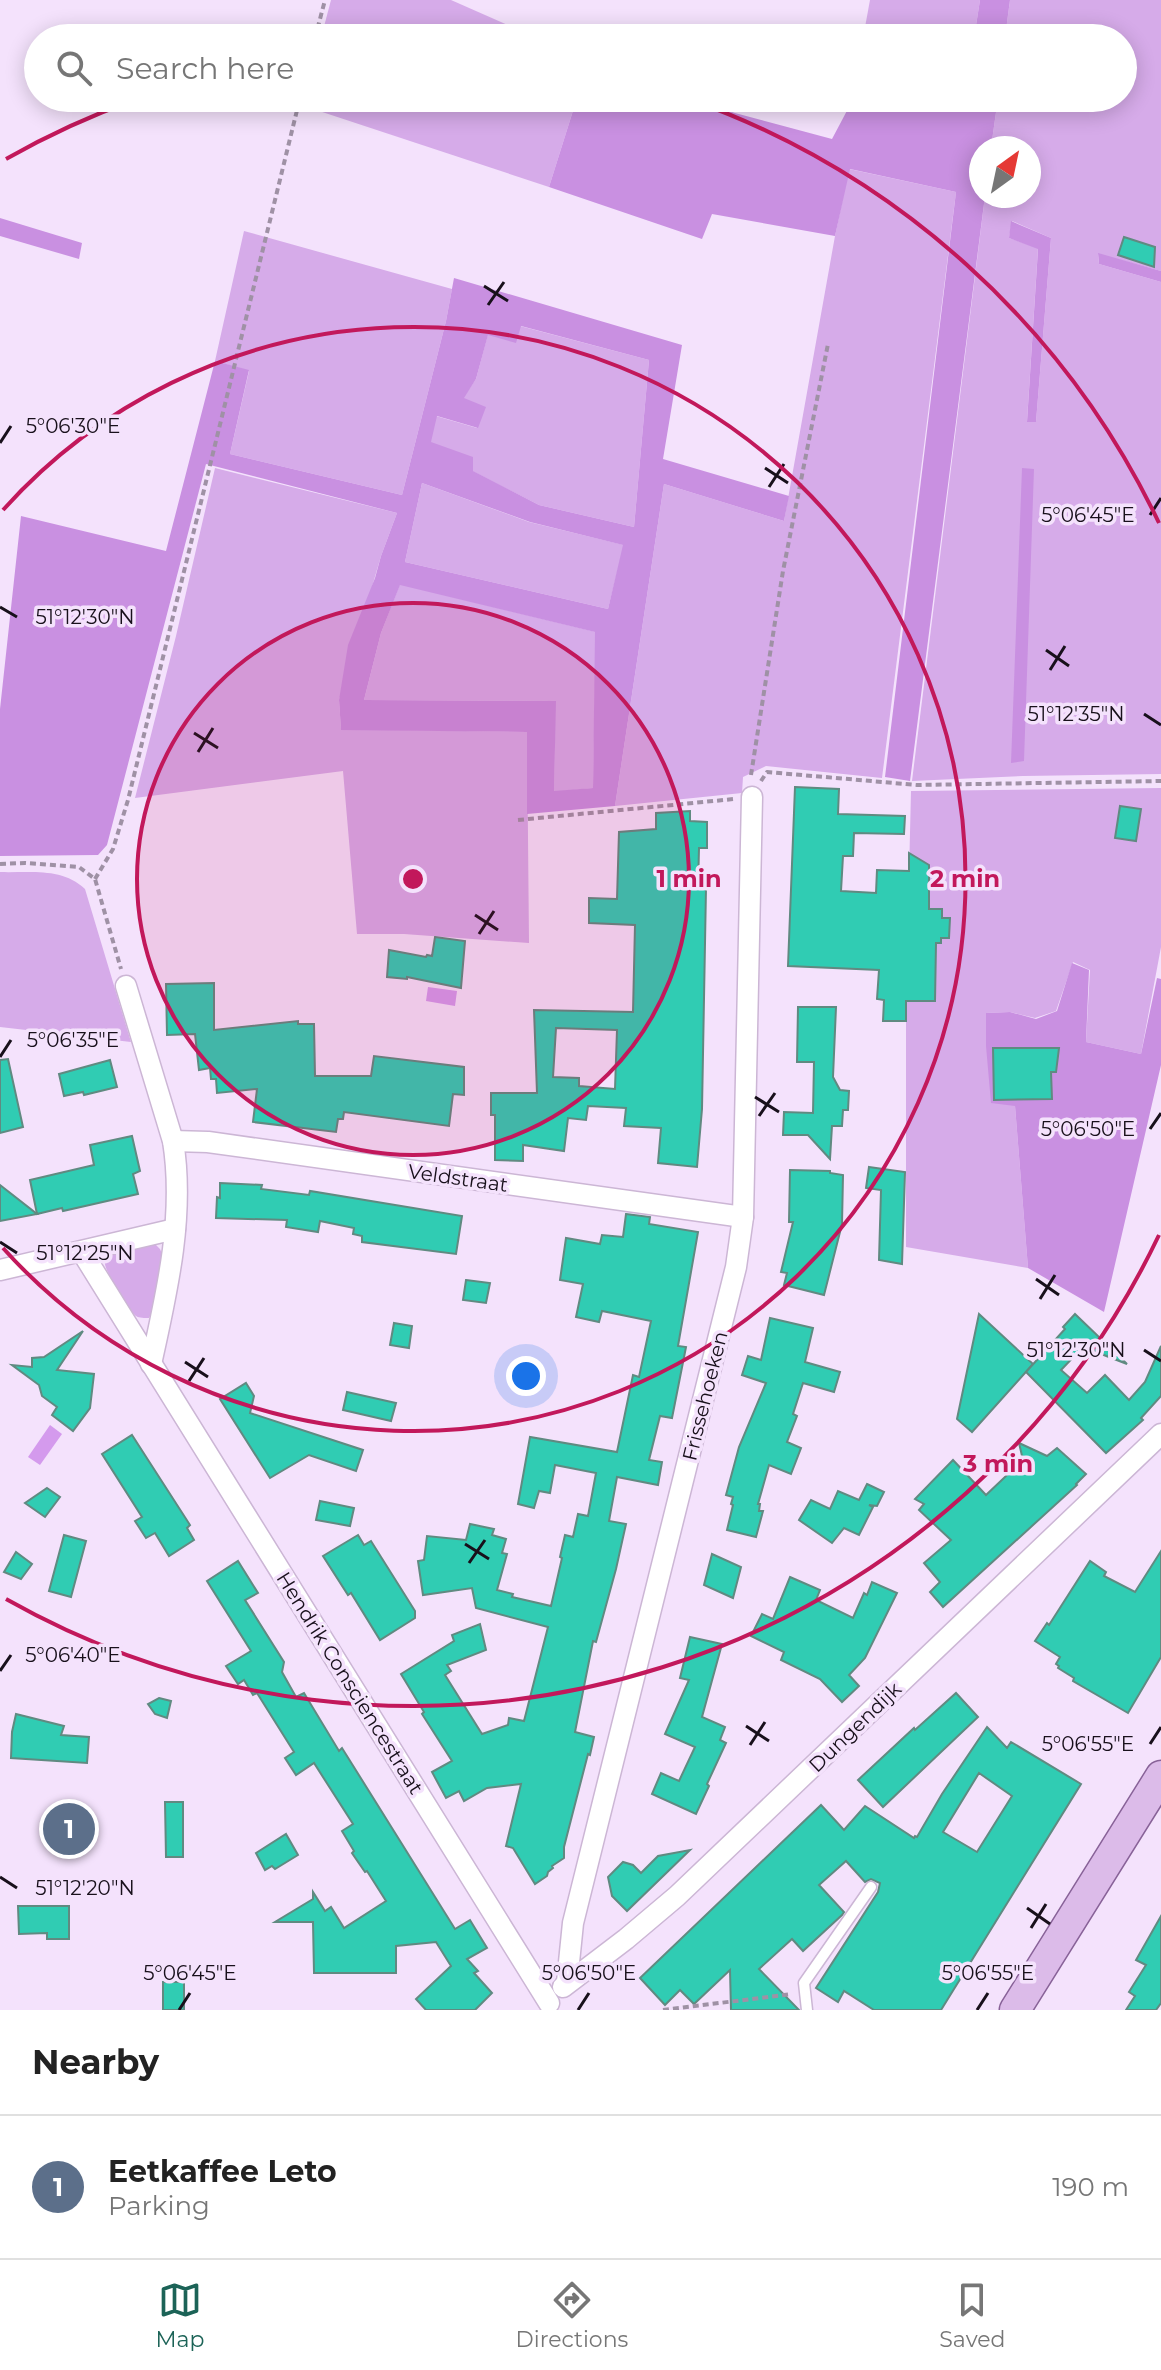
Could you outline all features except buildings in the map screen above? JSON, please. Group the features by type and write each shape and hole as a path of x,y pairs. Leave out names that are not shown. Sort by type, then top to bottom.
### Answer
{"main road":[{"path":"1015,2010 1161,1776"}],"street":[{"name":"Frissehoeken","path":"567,1982 573,1923 736,1267 743,1217 752,797"},
{"path":"126,986 173,1141 177,1164 175,1229 168,1287 151,1364"},
{"name":"Veldstraat","path":"173,1141 208,1142 743,1217"},
{"path":"0,1270 175,1229"},
{"name":"Hendrik Consciencestraat","path":"82,1252 545,2006"},
{"name":"Dungendijk","path":"545,2006 567,1982 626,1939 677,1896 1161,1434"}],"lane":[{"path":"807,2010 804,1983 871,1887"}],"path":[{"path":"319,24 325,0"},
{"path":"95,879 113,849 128,800 296,112"},
{"path":"752,797 749,788 783,571 828,344"},
{"path":"752,797 767,772 917,785 1161,781"},
{"path":"518,820 752,797"},
{"path":"0,864 79,867 95,879 126,986"},
{"path":"663,2010 805,1993"}],"shaded area":[{"path":"331,0 451,0 505,24 325,24"},
{"path":"870,0 980,0 976,24 866,24"},
{"path":"980,0 1010,0 1007,24 976,24"},
{"path":"1010,0 1161,0 1161,271 1098,254 1099,264 1161,282 1161,774 912,781 984,208 1041,208 1041,136 993,136 996,112 1137,112 1137,24 1007,24","holes":["1012,221 1051,238 1036,422 1027,421 1038,248 1009,238"]},
{"path":"322,112 573,112 549,187"},
{"path":"573,112 732,112 832,139 846,112 996,112 993,136 969,136 969,208 983,208 910,781 885,777 956,192 850,169 835,236 712,214 702,239 549,187"},
{"path":"849,169 956,192 882,778 766,766 743,777 742,793 615,806 664,484 784,521"},
{"path":"0,218 82,243 79,259 0,236"},
{"path":"1011,221 1051,238 1036,422 1027,422 1038,249 1009,238"},
{"path":"244,231 452,289 402,495 230,454 249,371 215,361"},
{"path":"1098,253 1161,271 1161,282 1099,264"},
{"path":"454,278 682,345 663,459 789,496 784,521 664,484 615,806 527,814 527,732 341,730 339,700 348,645 397,513 206,464 107,845 98,855 0,856 0,709 21,516 166,551 215,361 249,370 230,454 402,495","holes":["521,326 649,360 634,527 539,505 473,471 473,457 431,442 437,416 478,428 486,407 464,398 476,379 488,335 516,343","422,483 530,522 623,545 608,609 405,562","400,585 595,632 593,788 554,791 556,701 364,700 381,633"]},
{"path":"520,326 649,360 634,527 539,505 472,471 430,442 436,416 477,428 463,398 476,379 488,334"},
{"path":"215,468 397,513 381,556 339,700 341,729 527,732 529,943 404,934 357,934 343,771 135,798"},
{"path":"1022,468 1034,469 1024,761 1011,763"},
{"path":"422,483 529,522 624,545 608,609 405,562"},
{"path":"400,584 596,632 593,788 554,792 555,701 364,700 381,633"},
{"path":"1161,788 1161,947 1141,1054 1086,1042 1090,970 1073,962 1056,1011 1035,1018 1010,1012 986,1013 1015,1106 1028,1268 906,1247 906,1001 911,791"},
{"path":"0,872 56,874 85,889 131,1042 0,1027"},
{"path":"1072,963 1089,970 1086,1042 1141,1054 1157,978 1161,979 1161,1065 1104,1312 1028,1268 1015,1106 991,1103 986,1013 1010,1012 1036,1019 1057,1011"},
{"path":"428,987 457,991 455,1006 426,1001"},
{"path":"155,1244 163,1256 153,1311 149,1318 140,1318 123,1299 105,1262 115,1254"},
{"path":"50,1425 62,1434 40,1465 28,1457"}],"place":[{"name":"Eetkaffee Leto","path":"69,1829"}]}
